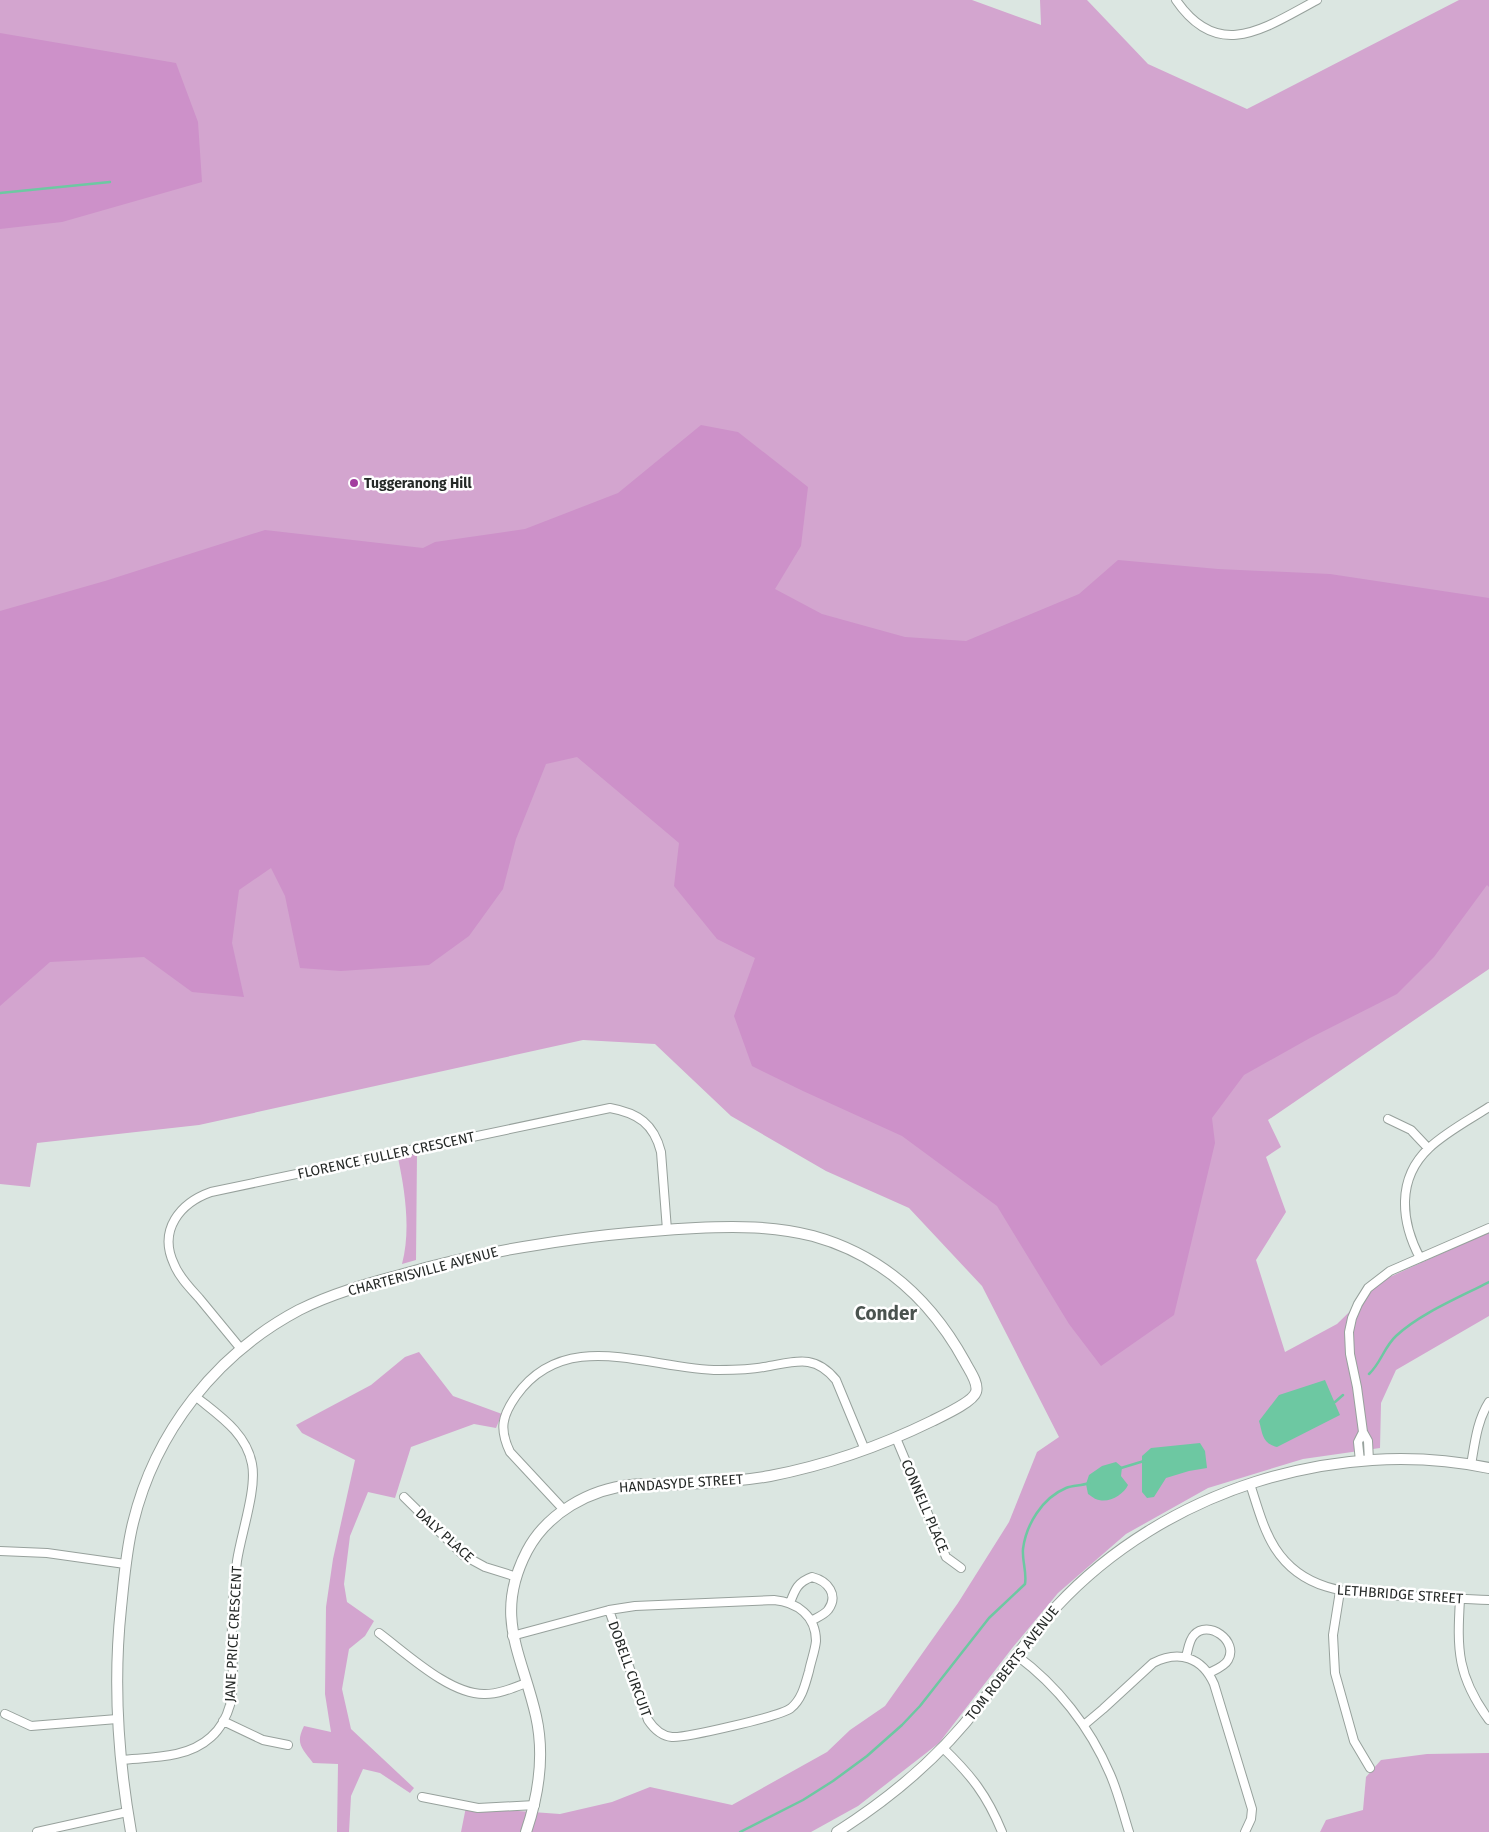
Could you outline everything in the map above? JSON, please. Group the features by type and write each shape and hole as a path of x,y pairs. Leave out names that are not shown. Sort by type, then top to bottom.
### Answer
{"street":[{"path":"1176,0 1185,13 1197,24 1227,35 1243,35 1259,30 1317,0"},
{"path":"1420,1258 1406,1222 1404,1203 1406,1186 1412,1169 1428,1148 1489,1107"},
{"name":"FLORENCE FULLER CRESCENT","path":"241,1349 182,1278 174,1265 170,1252 170,1233 180,1210 198,1197 211,1192 610,1108 630,1112 642,1119 658,1140 662,1152 667,1230"},
{"path":"1388,1119 1411,1130 1428,1148"},
{"name":"CHARTERISVILLE AVENUE","path":"131,1832 127,1812 117,1719 119,1621 125,1564 133,1524 143,1490 156,1458 173,1428 195,1396 216,1371 241,1349 299,1310 333,1295 374,1282 443,1263 505,1250 569,1240 667,1230 758,1227 787,1230 817,1238 863,1256 893,1276 919,1297 941,1324 957,1348 974,1378 977,1390"},
{"path":"1364,1461 1358,1442 1362,1432 1359,1396 1350,1354 1349,1332 1358,1304 1368,1288 1390,1271 1489,1228"},
{"path":"564,1510 510,1452 503,1434 503,1423 516,1396 535,1376 551,1366 578,1357 620,1356 664,1365 713,1370 762,1368 798,1361 814,1363 829,1372 836,1380 865,1450"},
{"name":"HANDASYDE STREET","path":"526,1832 535,1805 540,1768 540,1743 536,1718 512,1636 511,1606 517,1577 528,1548 544,1527 564,1510 592,1494 613,1488 636,1484 716,1482 760,1477 824,1463 896,1438 969,1400 977,1390"},
{"name":"JANE PRICE CRESCENT","path":"121,1760 169,1756 192,1750 210,1738 223,1721 230,1706 232,1690 232,1610 241,1539 253,1486 252,1464 248,1449 238,1434 227,1421 195,1396"},
{"path":"1471,1465 1477,1427 1483,1411 1489,1402"},
{"name":"CONNELL PLACE","path":"896,1438 946,1557 961,1568"},
{"name":"TOM ROBERTS AVENUE","path":"837,1832 881,1803 943,1748 981,1704 1029,1638 1072,1591 1105,1562 1131,1543 1192,1508 1250,1484 1316,1467 1364,1461 1421,1460 1489,1468"},
{"name":"LETHBRIDGE STREET","path":"1250,1484 1267,1532 1280,1555 1292,1568 1315,1583 1340,1592 1489,1600"},
{"name":"DALY PLACE","path":"404,1497 463,1555 485,1567 517,1577"},
{"path":"0,1551 47,1553 125,1564"},
{"path":"812,1577 826,1582 832,1592 827,1612 811,1621 804,1612 790,1602 794,1590 802,1581 812,1577"},
{"path":"1340,1592 1333,1635 1335,1673 1354,1741 1370,1768"},
{"path":"1460,1598 1459,1652 1463,1672 1475,1701 1489,1720"},
{"name":"DOBELL CIRCUIT","path":"512,1636 609,1610 635,1606 774,1600 790,1602"},
{"name":"DOBELL CIRCUIT","path":"609,1610 648,1720 656,1730 673,1737 775,1716 792,1708 800,1699 805,1687 816,1644 811,1621"},
{"path":"1186,1657 1194,1634 1206,1629 1219,1633 1227,1640 1231,1650 1229,1659 1209,1673"},
{"path":"379,1633 457,1689 471,1693 498,1693 526,1683"},
{"path":"1016,1654 1053,1687 1084,1725 1110,1775 1129,1832"},
{"path":"1084,1725 1153,1663 1163,1658 1174,1656 1186,1657 1196,1662 1209,1673 1214,1684 1252,1809 1251,1819 1245,1832"},
{"path":"4,1714 31,1726 117,1719"},
{"path":"223,1721 263,1740 288,1745"},
{"path":"943,1748 961,1765 983,1792 1002,1832"},
{"path":"422,1797 478,1808 535,1805"},
{"path":"37,1832 127,1812"}],"shaded area":[{"path":"0,0 972,0 1041,25 1040,0 1087,0 1148,64 1247,109 1459,0 1489,0 1489,969 1268,1120 1281,1147 1266,1157 1286,1212 1256,1260 1285,1352 1337,1324 1381,1281 1489,1232 1489,1316 1396,1370 1381,1403 1380,1448 1303,1459 1208,1488 1126,1534 1058,1593 1013,1647 939,1743 858,1806 811,1832 461,1832 466,1807 560,1814 612,1802 650,1787 732,1805 827,1752 850,1730 885,1706 958,1603 1009,1522 1037,1452 1059,1437 982,1286 909,1208 826,1171 731,1116 655,1044 583,1040 199,1125 37,1143 30,1187 0,1184"},
{"path":"0,33 176,63 198,122 202,182 62,222 0,229"},
{"path":"701,425 738,432 808,487 801,546 775,589 822,614 905,637 966,641 1079,594 1118,560 1218,569 1330,574 1489,598 1489,887 1487,885 1434,957 1397,994 1310,1038 1244,1075 1212,1118 1215,1143 1174,1315 1101,1366 1069,1324 997,1206 902,1136 752,1066 734,1016 755,958 717,939 674,886 679,843 577,757 546,764 516,839 503,889 469,936 429,965 341,971 300,968 285,896 271,868 239,890 232,943 244,997 192,992 144,957 50,962 0,1006 0,611 105,581 265,530 423,548 435,542 525,529 618,493"},
{"path":"417,1153 416,1260 402,1264 407,1224 405,1197 398,1158"},
{"path":"419,1352 453,1396 502,1414 496,1428 474,1424 411,1447 395,1498 368,1492 350,1536 344,1584 347,1602 374,1621 365,1636 349,1649 342,1689 351,1729 414,1788 410,1793 380,1773 363,1769 351,1796 349,1832 337,1832 338,1764 313,1763 301,1746 300,1737 304,1726 331,1732 325,1694 326,1607 333,1559 355,1460 302,1433 296,1425 371,1385 405,1357"},
{"path":"1325,1380 1340,1415 1277,1447 1268,1443 1264,1438 1259,1421 1279,1395"},
{"path":"1200,1443 1205,1451 1207,1468 1166,1478 1154,1497 1147,1498 1142,1492 1142,1456 1151,1448"},
{"path":"1116,1462 1122,1467 1121,1476 1128,1485 1123,1492 1112,1499 1103,1501 1088,1494 1086,1484 1089,1475 1102,1466"},
{"path":"1489,1753 1489,1832 1320,1832 1326,1820 1363,1810 1366,1777 1381,1760 1427,1754"}],"waterway":[{"path":"0,193 110,182"},
{"path":"1369,1374 1377,1365 1392,1340 1405,1328 1440,1306 1489,1282"},
{"path":"1335,1402 1343,1395"},
{"path":"1121,1468 1144,1461"},
{"path":"740,1832 803,1800 833,1781 867,1756 902,1725 920,1706 989,1618 1025,1584 1023,1553 1025,1540 1032,1522 1043,1505 1066,1488 1089,1483"}],"place":[{"name":"Tuggeranong Hill","path":"354,483"}],"district":[{"name":"Conder","path":"886,1313"}]}
